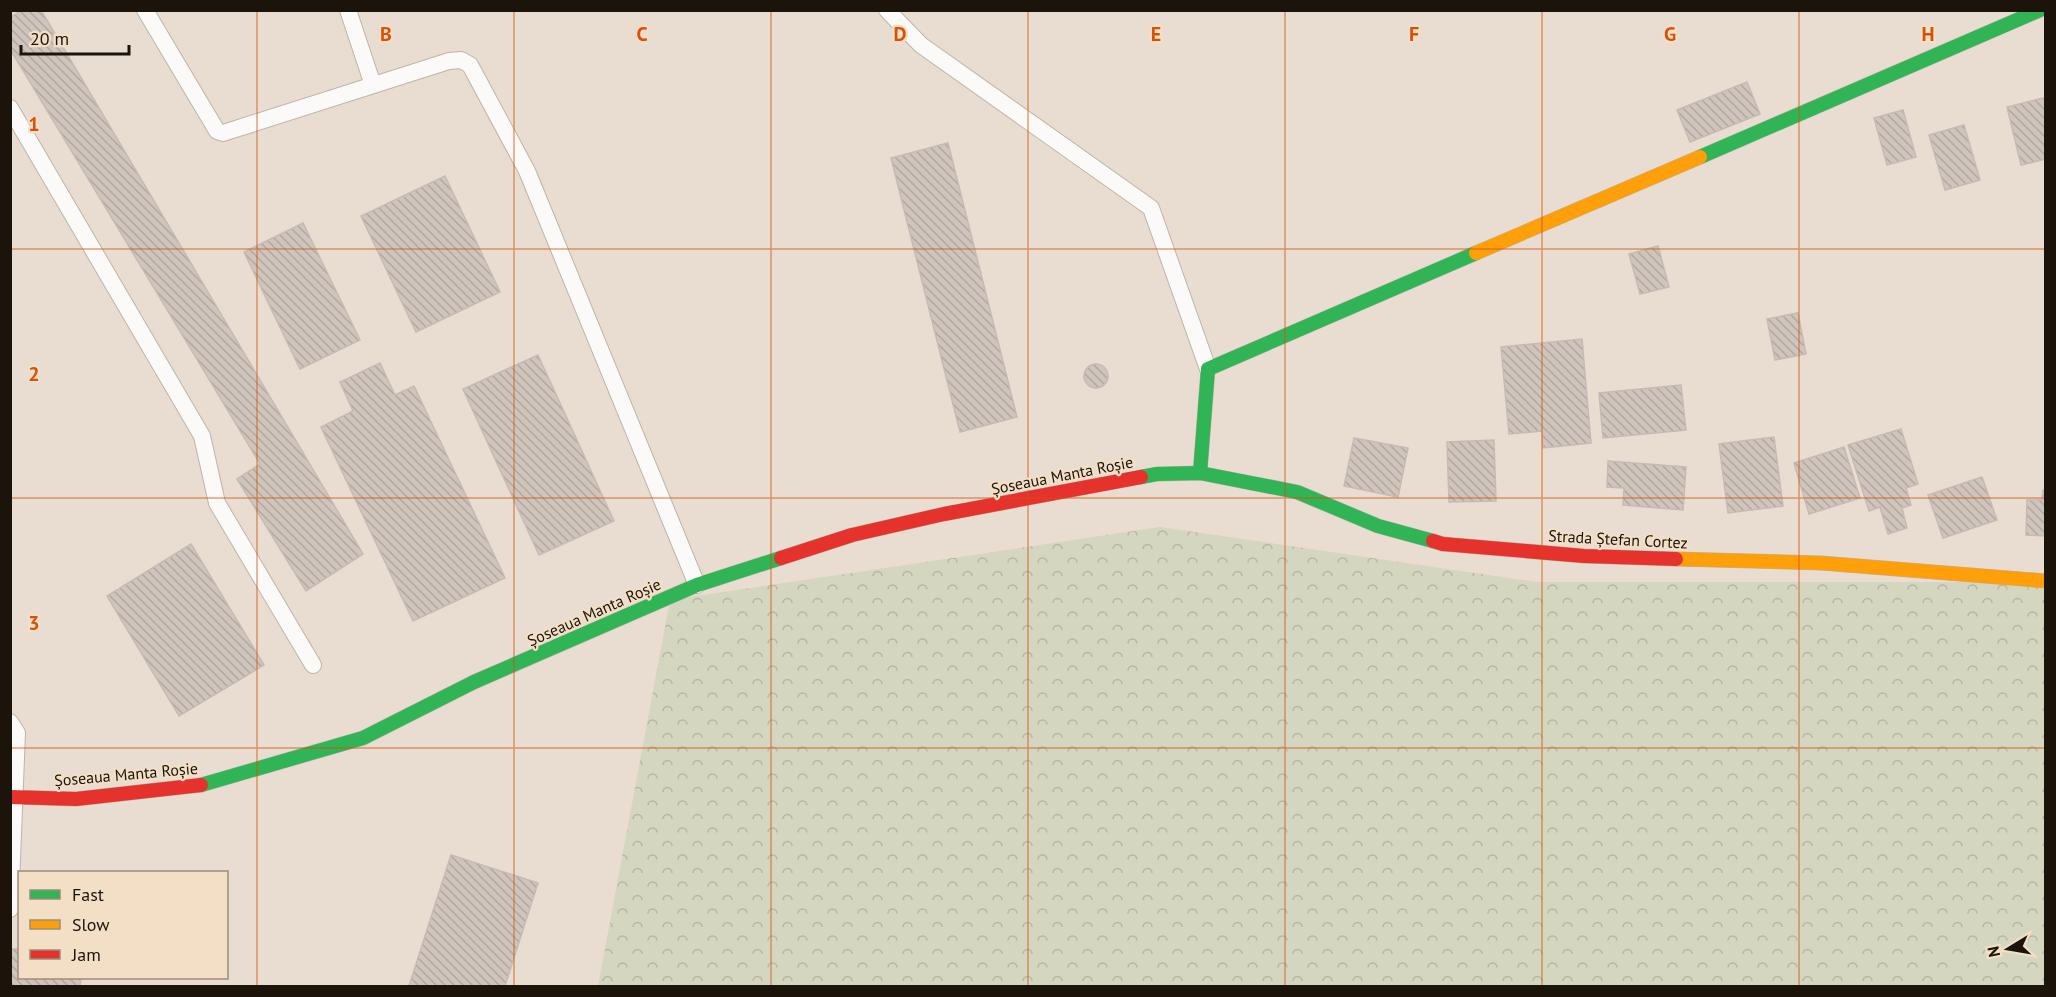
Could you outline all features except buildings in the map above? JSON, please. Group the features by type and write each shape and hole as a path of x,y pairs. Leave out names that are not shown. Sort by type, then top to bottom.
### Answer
{"street":[{"path":"1200,473 1208,369 2040,10"},
{"name":"Șoseaua Manta Roșie","path":"12,797 75,799 195,787 363,738 474,682 697,585 852,535 944,514 1156,474 1200,473"},
{"name":"Strada Ștefan Cortez","path":"1200,473 1297,492 1378,526 1443,544 1584,556 1821,563 2046,581"}],"lane":[{"path":"145,10 217,131 223,134 448,60 461,60 470,65 527,171 697,585"},
{"path":"348,10 374,85"},
{"path":"887,10 921,45 1151,208 1208,369"},
{"path":"10,108 202,436 217,503 313,665"},
{"path":"10,722 17,733 12,797 10,909"}],"green space":[{"path":"1160,527 1537,582 2045,582 2045,986 598,986 670,600"}],"traffic: fast":[{"path":"1700,157 2040,10"},
{"path":"1200,473 1208,369 1476,253"},
{"path":"1141,477 1157,474 1200,473 1297,492 1378,526 1433,541"},
{"path":"201,785 363,738 474,682 697,585 781,558"}],"traffic: slow":[{"path":"1476,253 1700,157"},
{"path":"1676,559 1821,563 2046,581"}],"traffic: jam":[{"path":"781,558 852,535 944,514 1141,477"},
{"path":"1433,541 1443,544 1584,556 1676,559"},
{"path":"10,797 76,799 201,785"}]}
